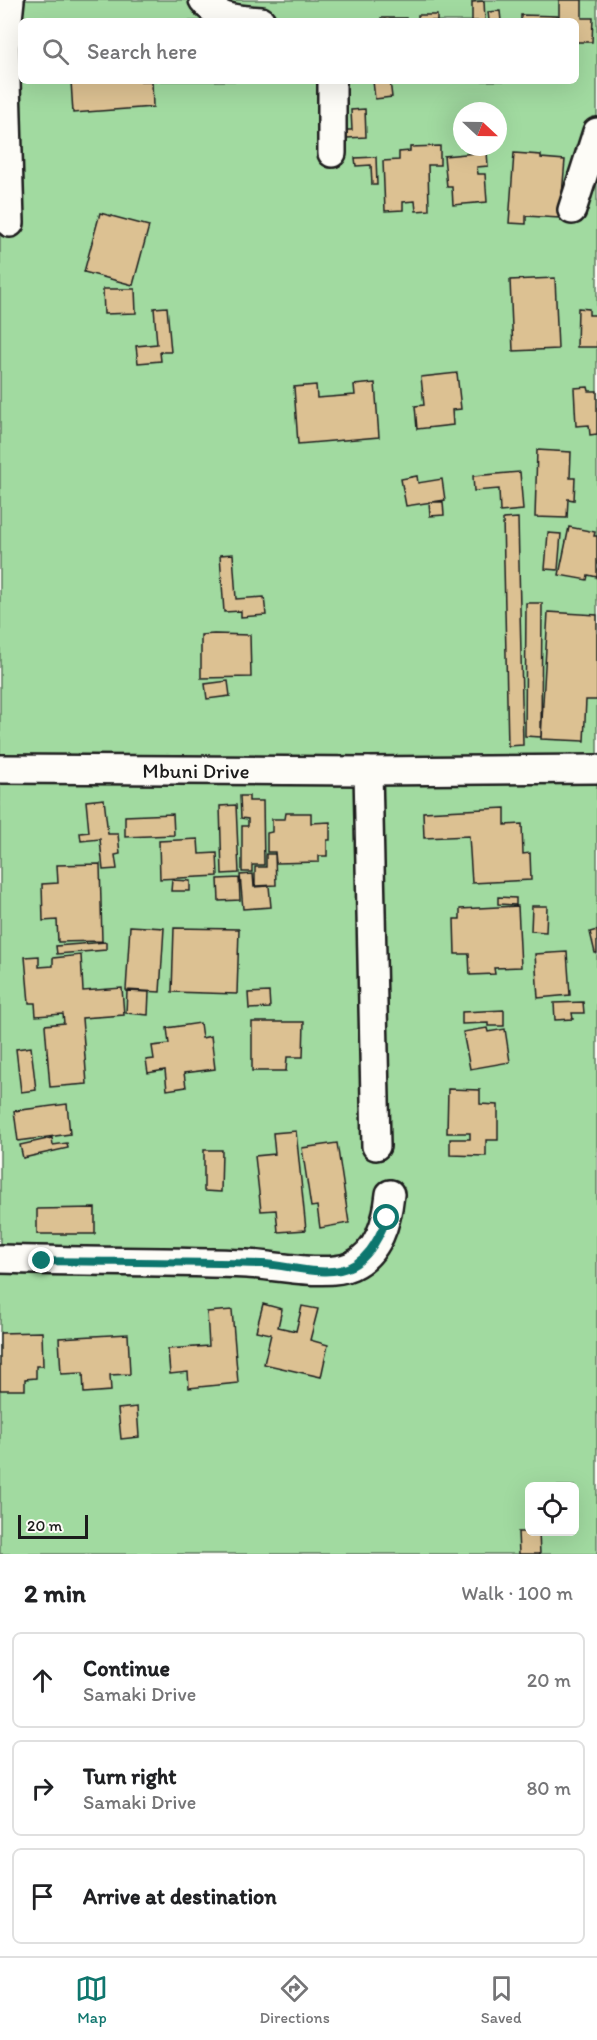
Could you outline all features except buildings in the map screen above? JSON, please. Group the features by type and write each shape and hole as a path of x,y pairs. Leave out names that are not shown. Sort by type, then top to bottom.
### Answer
{"street":[{"path":"9,223 5,47 10,0"},
{"path":"203,0 209,8 226,18"},
{"path":"332,84 332,153"},
{"path":"573,210 597,132"},
{"name":"Mbuni Drive","path":"0,769 381,771 597,769"},
{"path":"376,1146 381,771"},
{"path":"0,1259 210,1263 271,1265 324,1271 340,1270 353,1265 368,1253 378,1239 387,1218 390,1194"}],"green space":[{"path":"0,0 597,0 597,1554 0,1554"}],"route":[{"path":"42,1261 210,1263 271,1265 324,1271 340,1270 353,1265 368,1253 378,1239 387,1218"}]}
